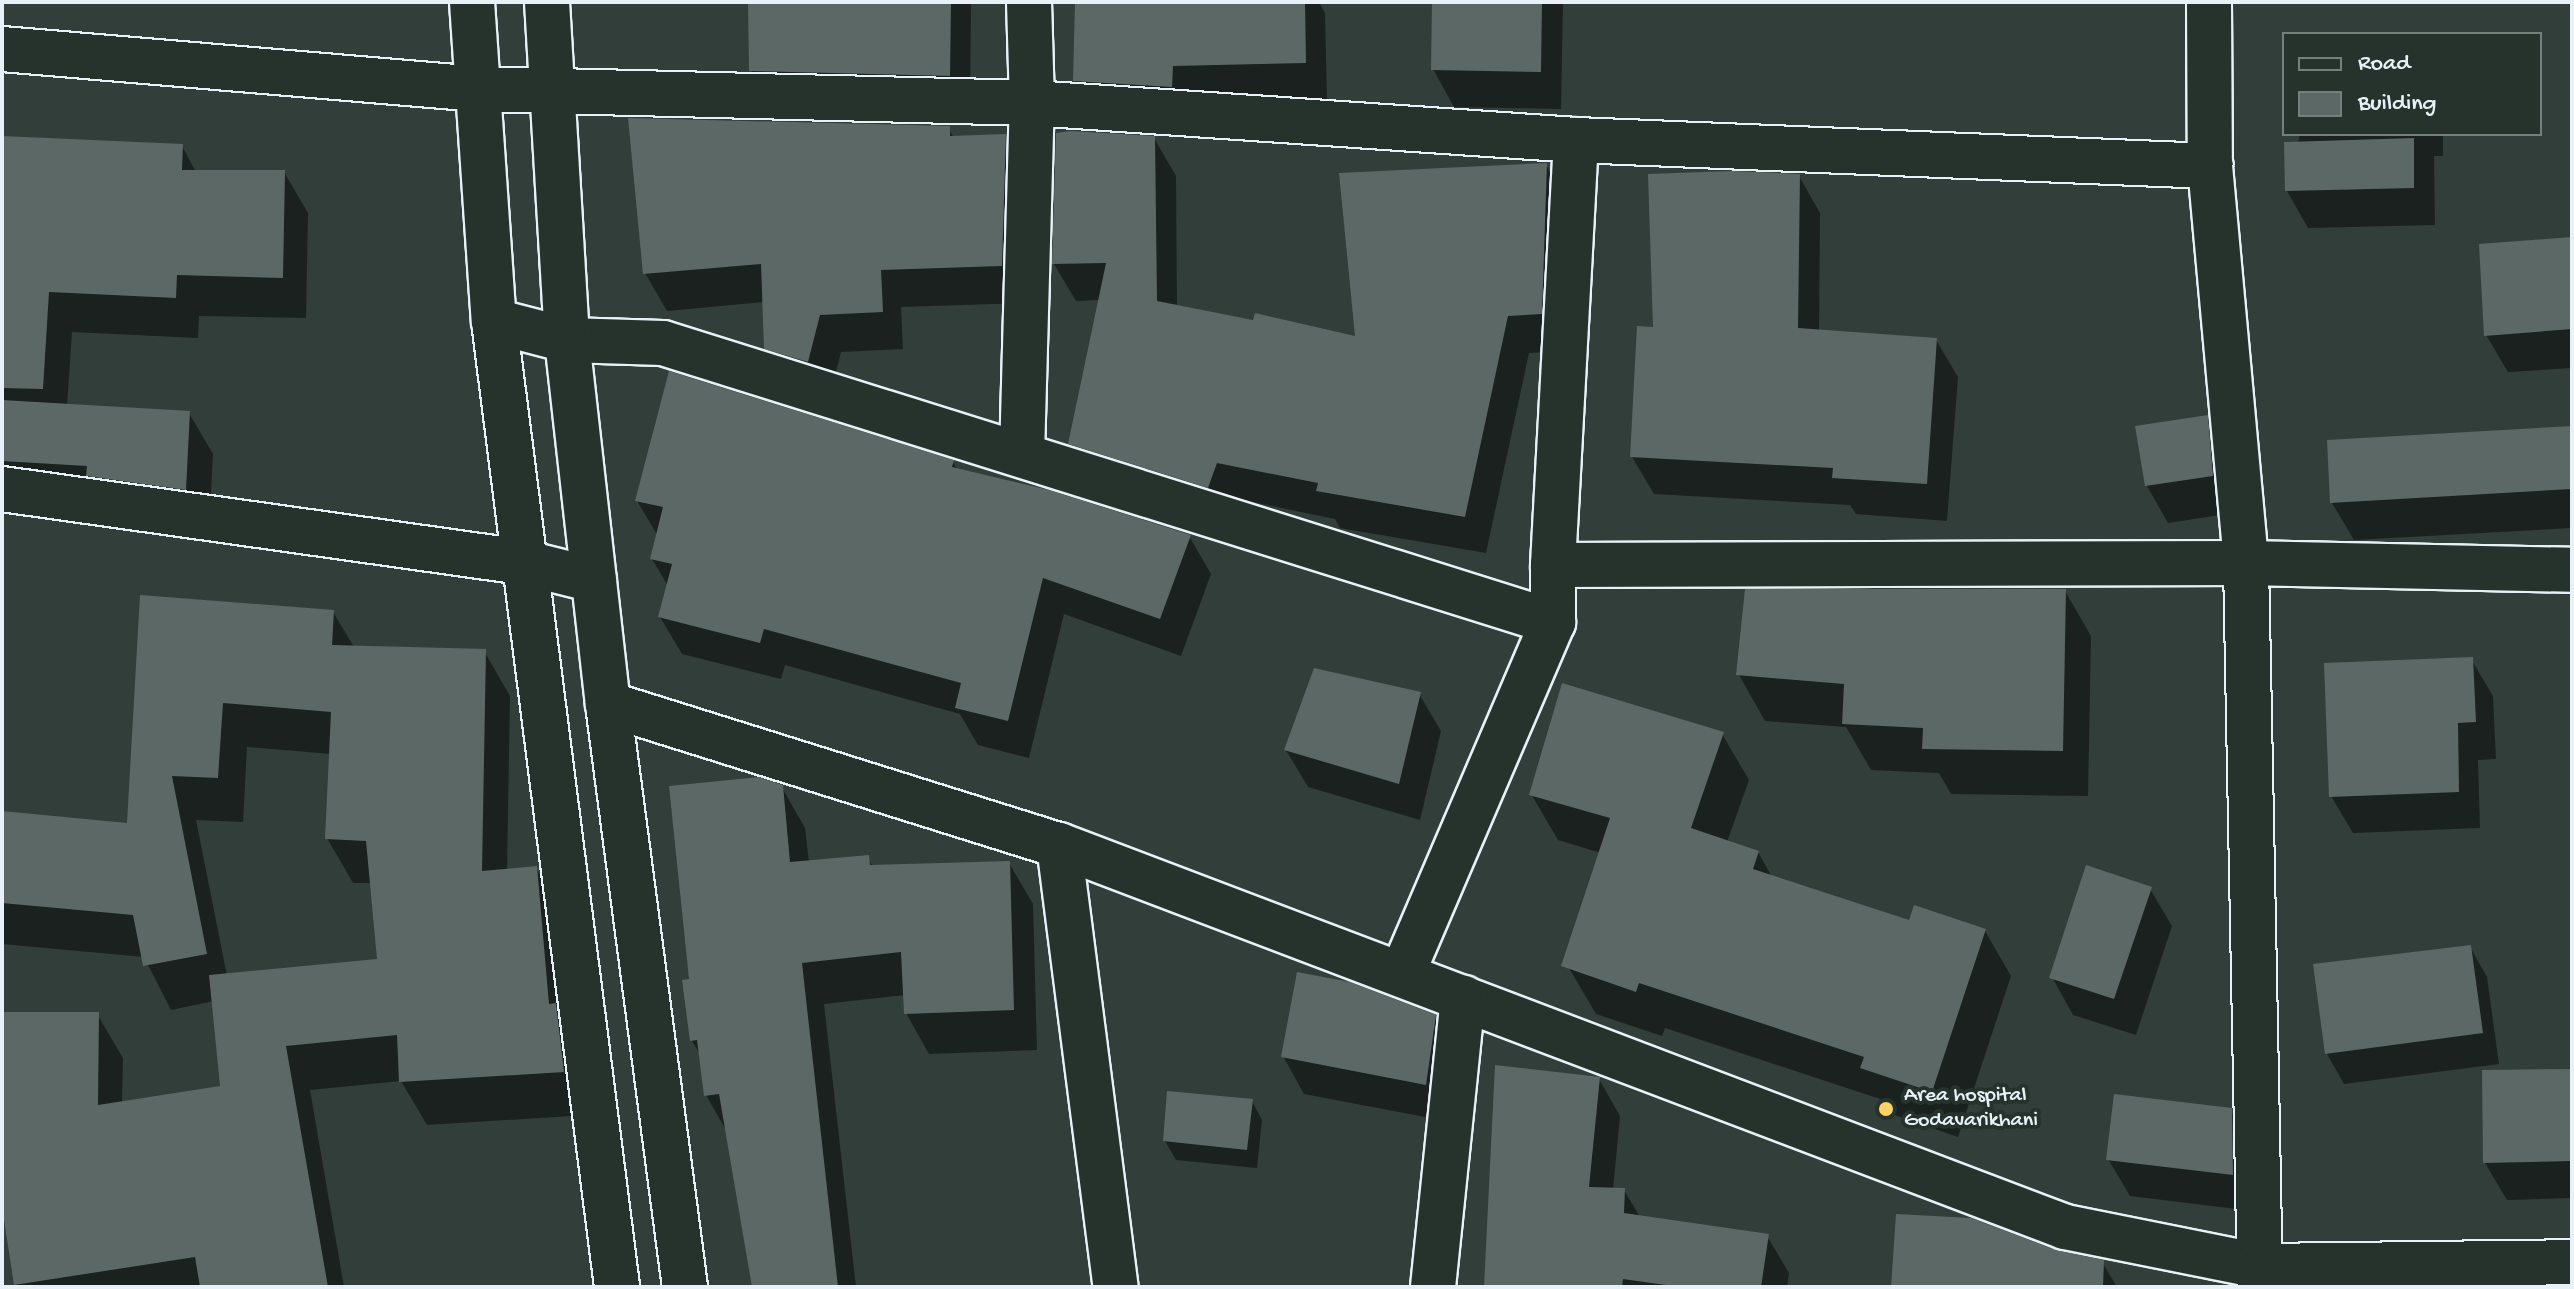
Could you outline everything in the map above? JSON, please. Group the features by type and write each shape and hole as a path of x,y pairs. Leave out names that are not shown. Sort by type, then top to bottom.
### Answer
{"street":[{"path":"472,2 494,321 610,1286"},
{"path":"547,2 567,340 608,704 685,1287"},
{"path":"1022,455 1032,103 1029,2"},
{"path":"2209,2 2210,166 2246,563 2260,1277"},
{"path":"2,49 476,89 1032,103 1576,140 2210,166"},
{"path":"1402,974 1553,622 1553,565 1576,140"},
{"path":"494,321 567,340 663,343 1553,622"},
{"path":"2,489 522,562 594,580"},
{"path":"1553,565 2246,563 2572,570"},
{"path":"608,704 1059,845 2065,1227 2260,1277 2572,1262"},
{"path":"1059,845 1116,1287"},
{"path":"1433,1287 1463,998"}],"building":[{"path":"748,2 951,2 950,76 749,71"},
{"path":"1075,2 1305,2 1306,63 1173,66 1172,87 1073,81"},
{"path":"1432,2 1542,2 1541,72 1431,70"},
{"path":"628,118 950,126 950,136 1006,134 1002,266 881,270 883,312 820,315 808,362 764,349 761,264 643,274"},
{"path":"1071,131 1155,136 1157,301 1253,320 1255,313 1355,336 1339,173 1547,163 1542,314 1508,316 1465,517 1316,491 1318,483 1217,463 1208,488 1068,444 1106,263 1052,264 1056,133"},
{"path":"2,136 183,144 182,170 285,170 283,278 177,275 176,298 49,292 43,389 2,388"},
{"path":"2414,138 2414,188 2285,191 2284,142"},
{"path":"1733,171 1800,174 1798,328 1937,338 1927,484 1832,478 1833,468 1630,457 1637,326 1653,327 1648,174"},
{"path":"2572,237 2572,329 2484,336 2479,244"},
{"path":"669,371 954,460 952,467 1049,490 1191,535 1160,619 1043,578 1008,721 955,708 961,683 764,629 760,643 658,617 672,564 650,559 663,507 635,501"},
{"path":"2,400 190,411 186,490 86,476 87,466 2,461"},
{"path":"2208,415 2213,476 2145,486 2135,426"},
{"path":"2572,426 2572,489 2330,503 2327,440"},
{"path":"1745,589 2066,589 2063,751 1922,749 1923,728 1842,724 1844,684 1736,675"},
{"path":"140,595 334,610 332,645 486,649 482,871 537,866 549,1004 556,1003 564,1072 399,1082 397,1035 286,1046 328,1287 200,1287 195,1257 14,1285 2,1207 2,1012 99,1012 98,1105 220,1086 209,975 377,959 366,841 325,839 331,712 223,703 218,778 172,776 207,954 143,966 133,915 2,903 2,811 127,823"},
{"path":"2473,657 2476,722 2458,723 2459,792 2329,797 2324,663"},
{"path":"1314,668 1421,692 1399,784 1284,750"},
{"path":"1562,683 1724,732 1691,828 1759,851 1753,869 1909,920 1914,905 1986,929 1932,1092 1860,1068 1864,1057 1639,983 1636,992 1561,966 1610,818 1529,795"},
{"path":"759,777 783,785 790,862 869,855 870,865 1010,861 1014,1010 904,1014 901,952 802,963 838,1287 752,1287 719,1094 704,1096 697,1040 690,1041 682,980 689,979 669,786"},
{"path":"2086,865 2152,887 2114,999 2049,978"},
{"path":"2471,945 2483,1033 2325,1054 2313,964"},
{"path":"1297,972 1350,982 1436,1015 1426,1085 1281,1057"},
{"path":"1495,1065 1600,1077 1589,1187 1625,1188 1624,1213 1769,1234 1761,1287 1680,1287 1623,1279 1622,1287 1484,1287"},
{"path":"2572,1069 2572,1161 2483,1163 2482,1070"},
{"path":"1167,1091 1253,1099 1247,1150 1163,1141"},
{"path":"2114,1094 2232,1108 2233,1175 2106,1160"},
{"path":"1896,1214 1971,1218 2056,1250 2104,1260 2103,1287 1891,1287"}],"place":[{"name":"Area hospital Godavarikhani","path":"1886,1109"}]}
